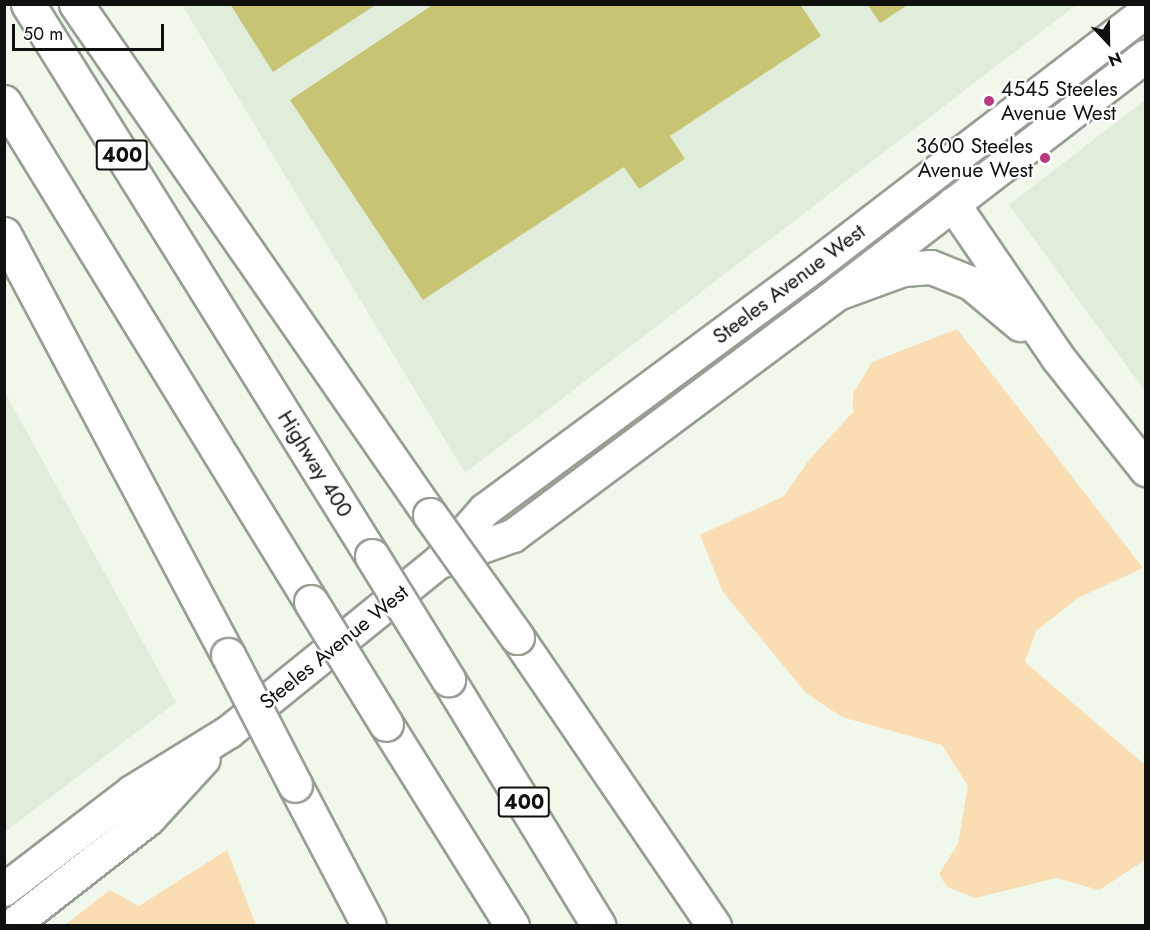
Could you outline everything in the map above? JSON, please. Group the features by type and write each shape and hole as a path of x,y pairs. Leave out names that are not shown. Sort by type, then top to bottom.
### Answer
{"highway":[{"name":"Highway 400","path":"28,4 372,556 599,926"},
{"path":"76,4 517,637 714,926"},
{"path":"4,102 512,926"},
{"path":"953,204 1058,358 1146,469"},
{"path":"4,234 369,926"},
{"path":"840,292 903,269 942,270 989,296 1058,358"}],"main road":[{"name":"Steeles Avenue West","path":"4,890 132,792 229,732 439,562 485,510 935,174 1146,12"},
{"name":"Steeles Avenue West","path":"439,562 513,536 840,292 1146,56"},
{"path":"935,174 953,204"},
{"name":"Steeles Avenue West","path":"12,926 149,819 229,732"}],"shaded area":[{"path":"182,5 1076,5 465,473"},
{"path":"1145,100 1145,391 1009,205"},
{"path":"957,329 1143,568 1078,598 1036,631 1025,662 1145,765 1145,860 1099,890 1056,878 975,898 947,887 939,874 958,844 968,786 942,745 842,717 806,693 723,592 700,535 784,496 809,460 853,412 853,394 872,362"},
{"path":"4,391 176,702 5,832 4,832"},
{"path":"227,850 256,925 65,925 110,890 139,906"}],"building":[{"path":"230,4 377,4 273,72"},
{"path":"434,4 800,4 821,36 670,136 685,159 639,189 624,167 423,300 290,100"},
{"path":"867,4 909,4 880,23"}],"place":[{"name":"4545 Steeles Avenue West","path":"989,101"},
{"name":"3600 Steeles Avenue West","path":"1045,158"}]}
